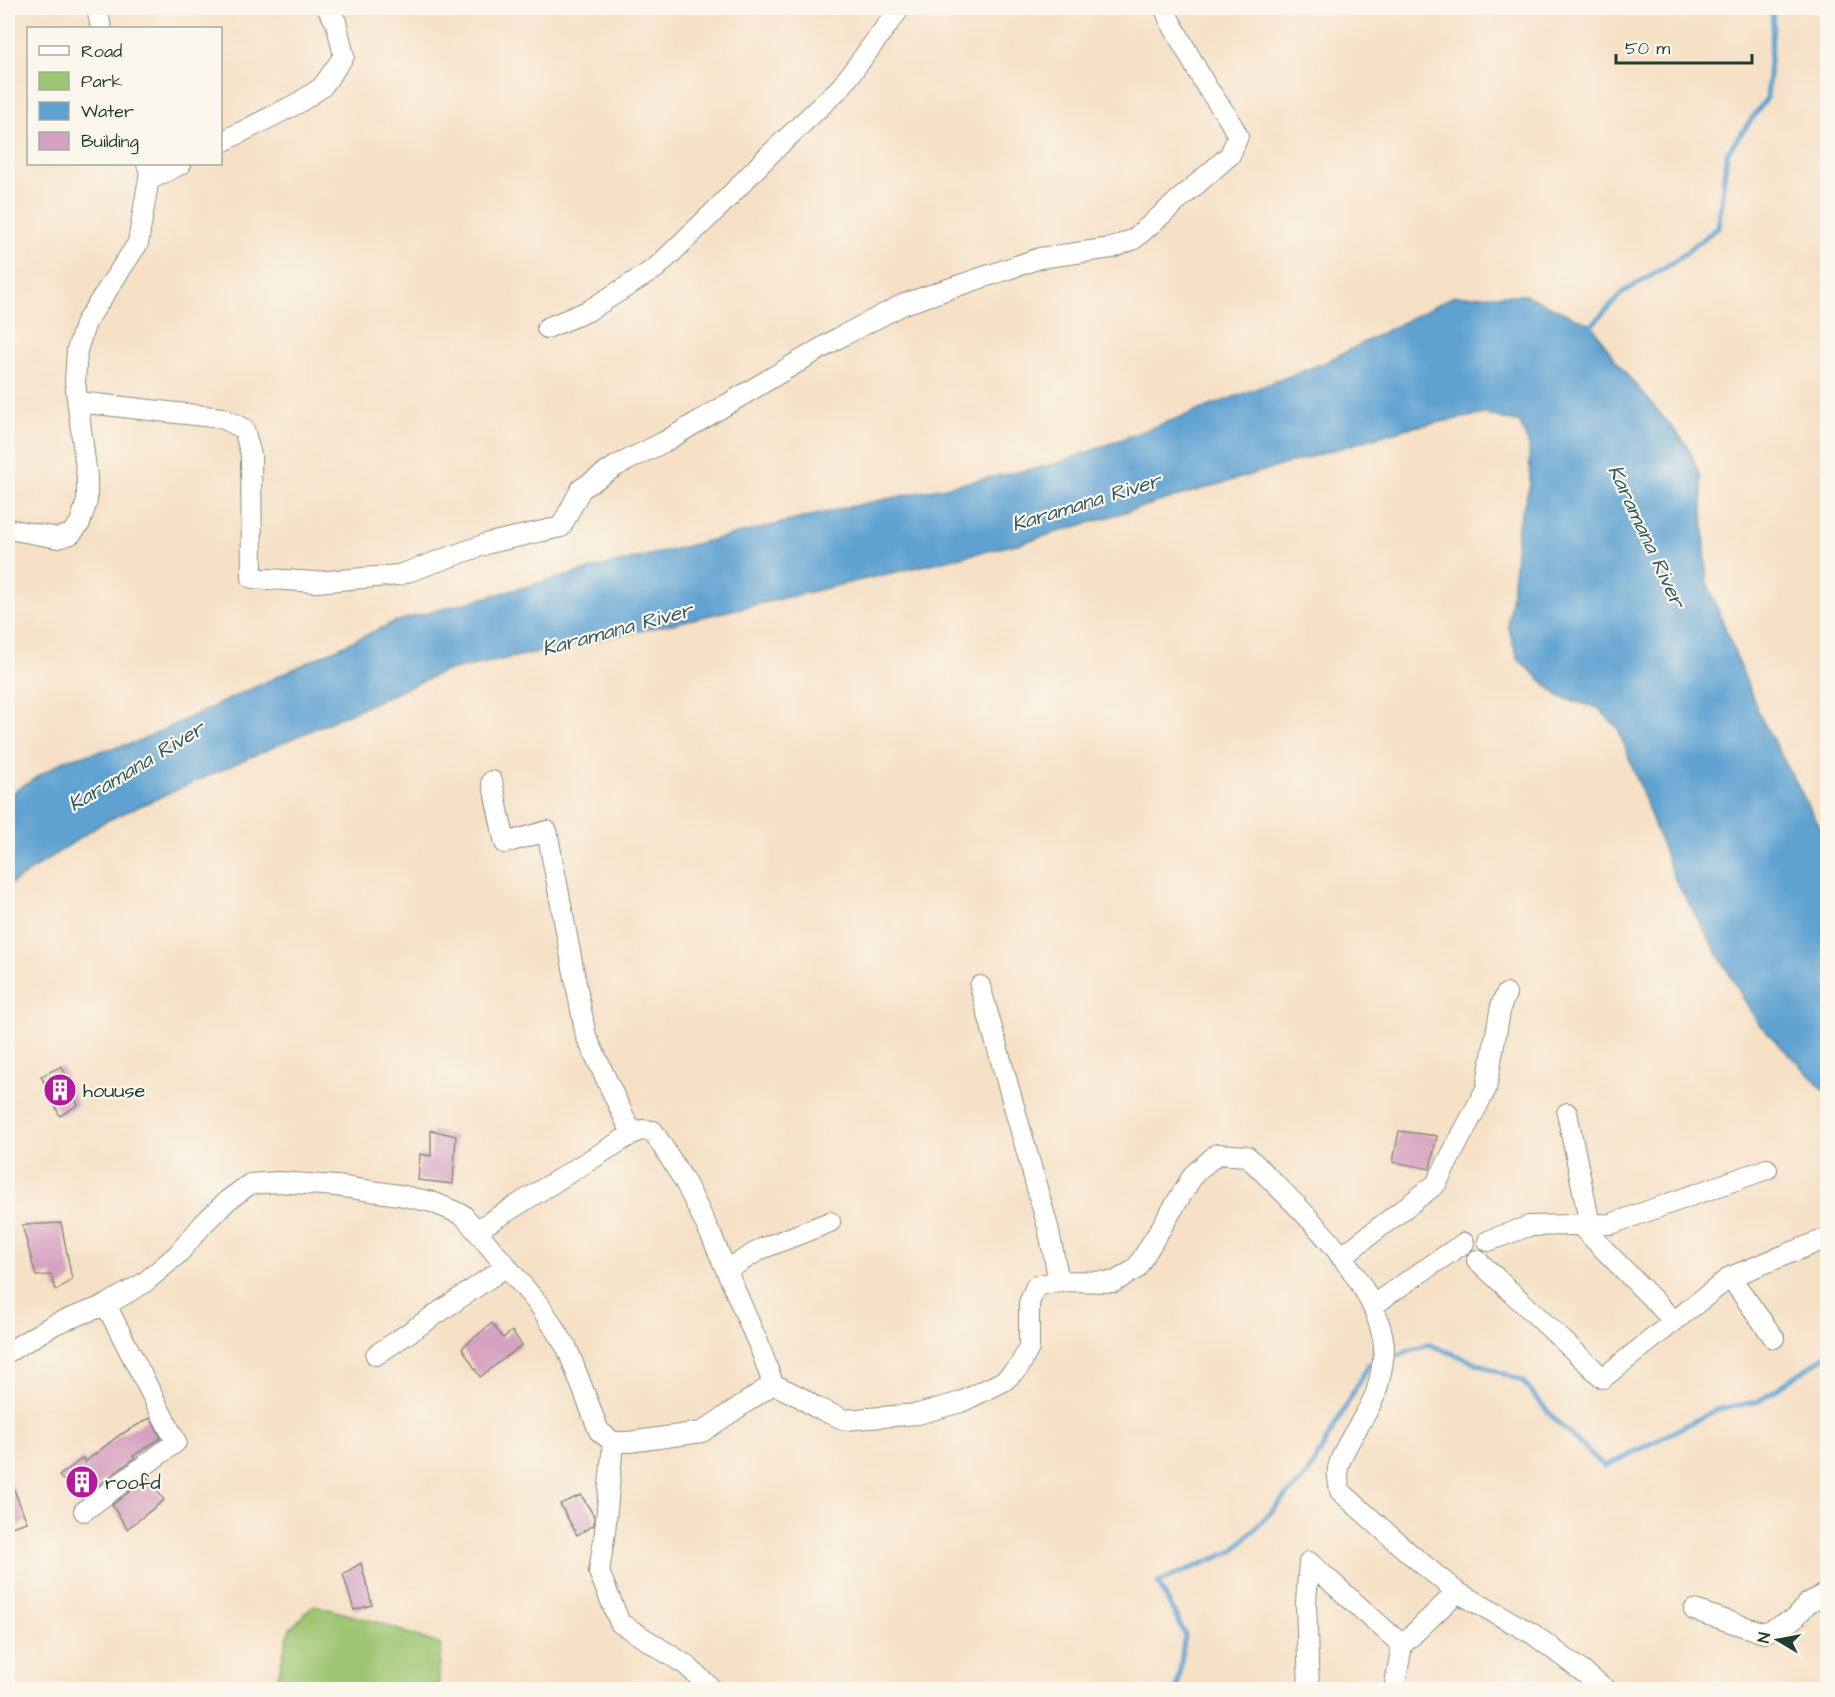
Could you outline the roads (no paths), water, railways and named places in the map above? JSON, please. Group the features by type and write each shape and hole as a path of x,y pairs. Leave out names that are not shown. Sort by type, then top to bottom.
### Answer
{"street":[{"path":"97,8 101,27"},
{"path":"222,142 300,102 322,87 344,56 336,22 327,8"},
{"path":"78,402 222,418 244,429 251,455 252,578 316,582 399,575 489,543 561,527 581,489 615,466 664,442 840,337 904,304 1040,258 1112,248 1134,240 1230,155 1238,136 1206,86 1165,8"},
{"path":"547,328 588,311 656,268 841,87 897,9"},
{"path":"8,529 58,538 71,534 80,523 87,501 87,477 75,382 77,350 86,322 138,243 148,172 177,165"},
{"path":"492,781 505,843 547,831 586,1035 632,1134"},
{"path":"980,986 1048,1227 1059,1281"},
{"path":"1341,1257 1436,1184 1486,1089 1501,1006 1506,994"},
{"path":"1567,1113 1586,1226 1674,1321"},
{"path":"477,1230 632,1134 642,1130 653,1131 685,1182 727,1270 773,1384 845,1420 918,1414 961,1402 1004,1381 1019,1367 1029,1348 1029,1303 1036,1286 1059,1281 1113,1282 1136,1269 1194,1174 1217,1154 1246,1156 1341,1257 1374,1306 1385,1347 1376,1394 1338,1465 1340,1491 1456,1592 1533,1634 1607,1689"},
{"path":"1488,1241 1529,1226 1611,1224 1767,1169"},
{"path":"8,1352 55,1324 106,1305 144,1283 178,1254 205,1222 228,1200 250,1184 278,1182 337,1186 399,1195 432,1202 463,1215 540,1306 567,1348 599,1431 613,1442 629,1442 702,1431 773,1384"},
{"path":"727,1270 761,1249 830,1222"},
{"path":"1374,1306 1464,1243 1466,1238 1473,1234 1482,1235 1488,1241 1487,1254 1477,1260"},
{"path":"1464,1243 1466,1255 1477,1260 1603,1378 1730,1277 1825,1239"},
{"path":"376,1355 507,1266"},
{"path":"1730,1277 1774,1338"},
{"path":"84,1511 176,1442 106,1305"},
{"path":"613,1442 599,1572 620,1623 686,1665 712,1689"},
{"path":"1309,1689 1306,1602 1309,1562 1402,1645"},
{"path":"1394,1689 1402,1645 1456,1592"},
{"path":"1694,1610 1764,1633 1793,1620 1808,1603 1827,1592"}],"water":[{"name":"Karamana River","path":"1525,295 1592,325 1617,363 1687,445 1701,478 1707,582 1760,716 1827,840 1827,1093 1757,1022 1674,878 1618,728 1598,708 1560,697 1518,659 1508,626 1518,525 1530,485 1529,446 1520,423 1485,414 1408,428 1021,543 672,624 443,672 104,822 8,886 8,795 65,760 137,742 394,622 584,571 848,507 1056,464 1324,363 1454,296"}],"waterway":[{"path":"1592,325 1623,292 1674,262 1718,227 1727,153 1767,98 1773,27 1772,8"},
{"path":"1398,1355 1428,1344 1522,1381 1556,1421 1605,1467 1716,1410 1759,1401 1828,1354"},
{"path":"1177,1690 1185,1634 1158,1582 1233,1551 1308,1474 1369,1364"}],"place":[{"name":"houuse","path":"60,1090"},
{"name":"roofd","path":"82,1482"}]}
